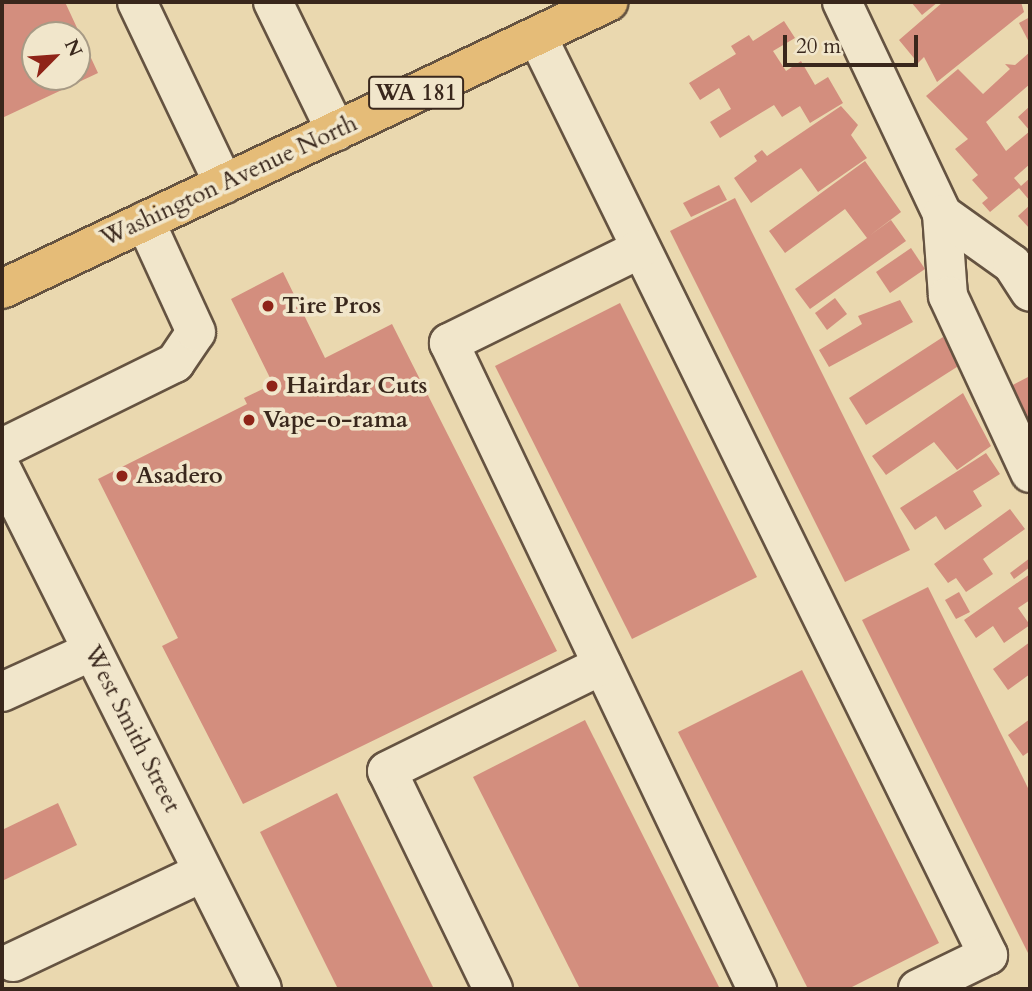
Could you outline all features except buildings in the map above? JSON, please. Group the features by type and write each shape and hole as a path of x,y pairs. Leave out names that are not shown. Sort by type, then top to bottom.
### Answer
{"main road":[{"name":"Washington Avenue North","path":"2,289 537,36 593,5"}],"street":[{"path":"137,2 224,184"},
{"path":"273,2 336,131"},
{"path":"842,2 942,215 948,296 1030,473"},
{"path":"537,36 988,955 918,989"},
{"path":"942,215 1012,264 1030,292"},
{"path":"2,448 175,363 196,332 145,221"},
{"path":"640,249 449,343 757,989"},
{"name":"West Smith Street","path":"2,470 262,989"},
{"path":"2,692 92,651"},
{"path":"493,989 387,771 602,666"},
{"path":"13,962 203,872"}],"place":[{"name":"Tire Pros","path":"268,306"},
{"name":"Hairdar Cuts","path":"272,386"},
{"name":"Vape-o-rama","path":"249,420"},
{"name":"Asadero","path":"122,476"}]}
